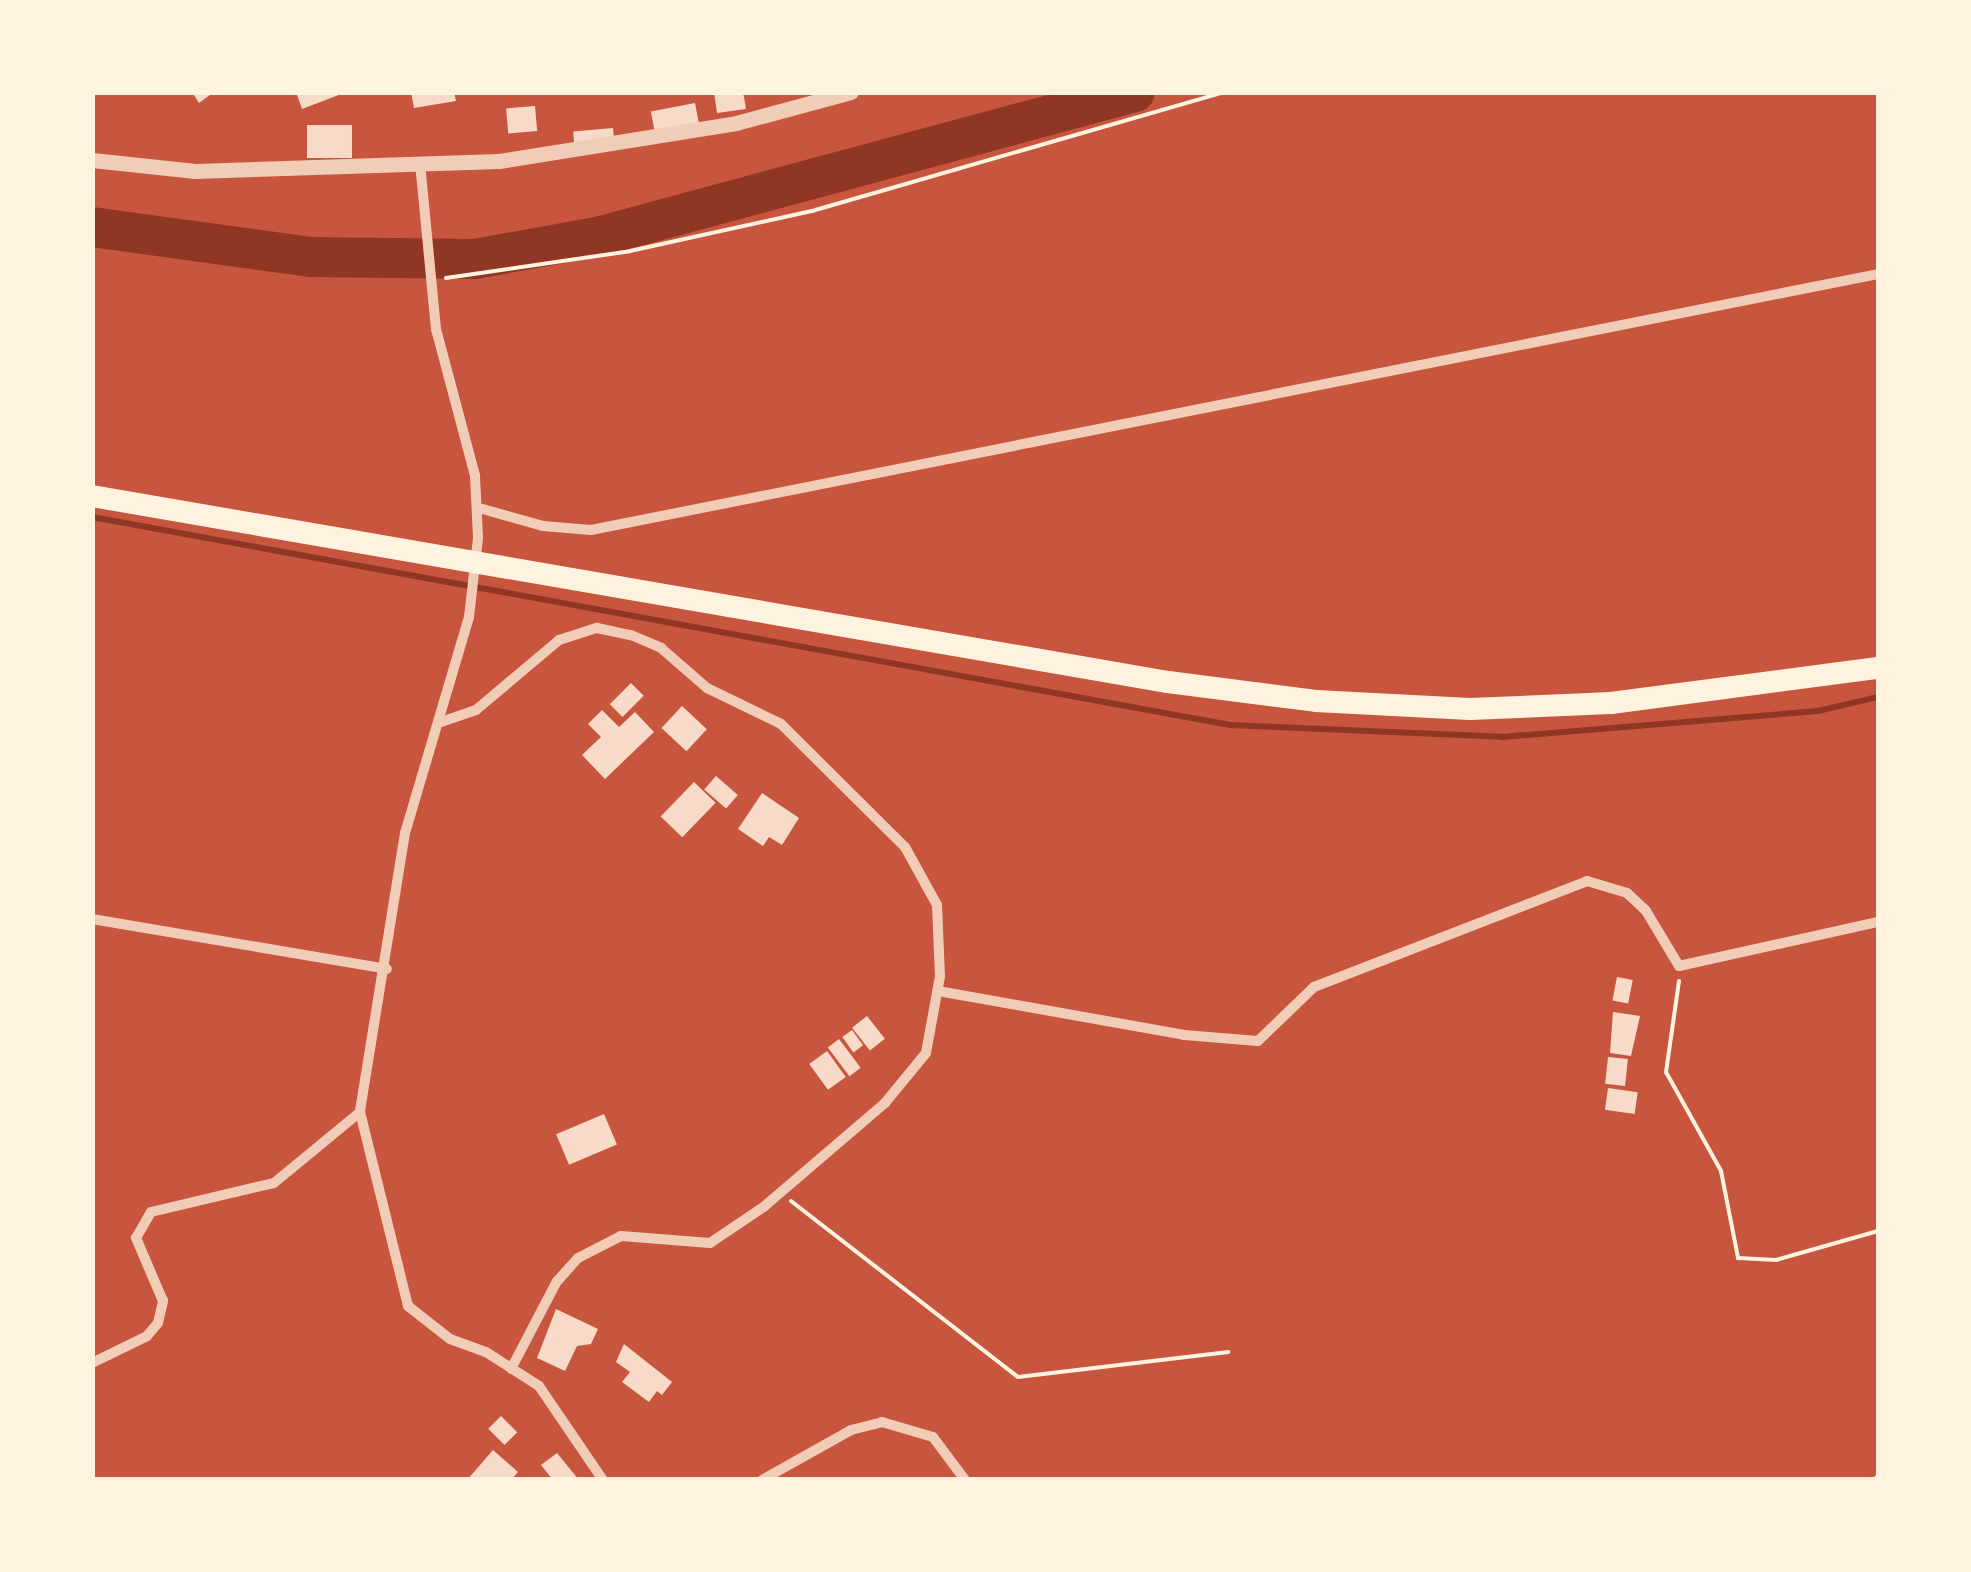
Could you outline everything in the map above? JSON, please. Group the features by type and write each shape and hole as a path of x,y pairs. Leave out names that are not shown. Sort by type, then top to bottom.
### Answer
{"highway":[{"path":"92,496 475,564 1316,701 1470,709 1611,703 1878,668"}],"street":[{"path":"92,160 195,172 420,163 599,149 851,92"},
{"path":"420,163 431,280 479,508 475,564 441,722 405,834 387,968 360,1112 408,1306 450,1339 539,1386 603,1480"},
{"path":"479,508 544,526 608,527 1878,274"},
{"path":"441,722 476,710 542,652 578,633 597,628 660,648 707,688 781,724 904,846 937,905 938,991 926,1053 902,1084 779,1192 710,1242 621,1236 578,1258 557,1281 511,1369"},
{"path":"938,991 1184,1036 1258,1041 1314,987 1352,968 1587,881 1627,893 1679,966 1878,922"},
{"path":"92,919 387,968"},
{"path":"92,1363 148,1336 158,1322 163,1301 136,1238 152,1212 274,1183 360,1112"},
{"path":"762,1480 851,1430 882,1422 934,1436 964,1480"}],"path":[{"path":"431,280 630,252 812,211 1223,92"},
{"path":"1679,966 1666,1072 1721,1171 1738,1258 1776,1260 1878,1231"},
{"path":"779,1192 1018,1377 1229,1352"}],"building":[{"path":"192,92 214,92 199,103"},
{"path":"296,92 344,92 344,93 302,109"},
{"path":"411,92 454,92 456,101 414,108"},
{"path":"714,92 743,92 746,109 717,113"},
{"path":"695,103 700,129 656,137 651,112"},
{"path":"535,106 537,131 508,133 506,109"},
{"path":"307,125 352,125 352,158 307,158"},
{"path":"613,128 615,150 575,153 573,131"},
{"path":"631,683 644,696 623,717 610,704"},
{"path":"682,706 707,729 686,751 662,728"},
{"path":"602,710 619,727 635,712 654,732 605,779 582,755 601,737 588,724"},
{"path":"716,776 738,795 726,809 704,790"},
{"path":"694,782 716,803 682,837 661,817"},
{"path":"762,793 799,818 782,845 769,837 763,846 738,829"},
{"path":"1617,977 1633,980 1628,1004 1612,1001"},
{"path":"1613,1012 1640,1016 1631,1056 1610,1053"},
{"path":"867,1016 885,1039 870,1051 852,1028"},
{"path":"852,1030 863,1045 853,1052 842,1037"},
{"path":"839,1039 861,1068 849,1076 828,1047"},
{"path":"827,1051 846,1077 828,1090 809,1064"},
{"path":"1608,1057 1628,1059 1625,1086 1605,1084"},
{"path":"1608,1088 1638,1092 1635,1114 1605,1110"},
{"path":"604,1114 617,1144 569,1165 556,1134"},
{"path":"556,1309 598,1329 591,1344 577,1346 565,1371 537,1358"},
{"path":"624,1344 672,1382 662,1395 657,1391 649,1402 622,1382 630,1372 616,1362"},
{"path":"501,1416 517,1432 505,1445 488,1429"},
{"path":"493,1450 518,1472 511,1480 467,1480"},
{"path":"557,1453 579,1480 553,1480 541,1465"}],"waterway":[{"path":"92,227 311,257 475,259 601,236 1135,92"},
{"path":"92,517 1230,725 1502,737 1818,711 1878,697"}]}
